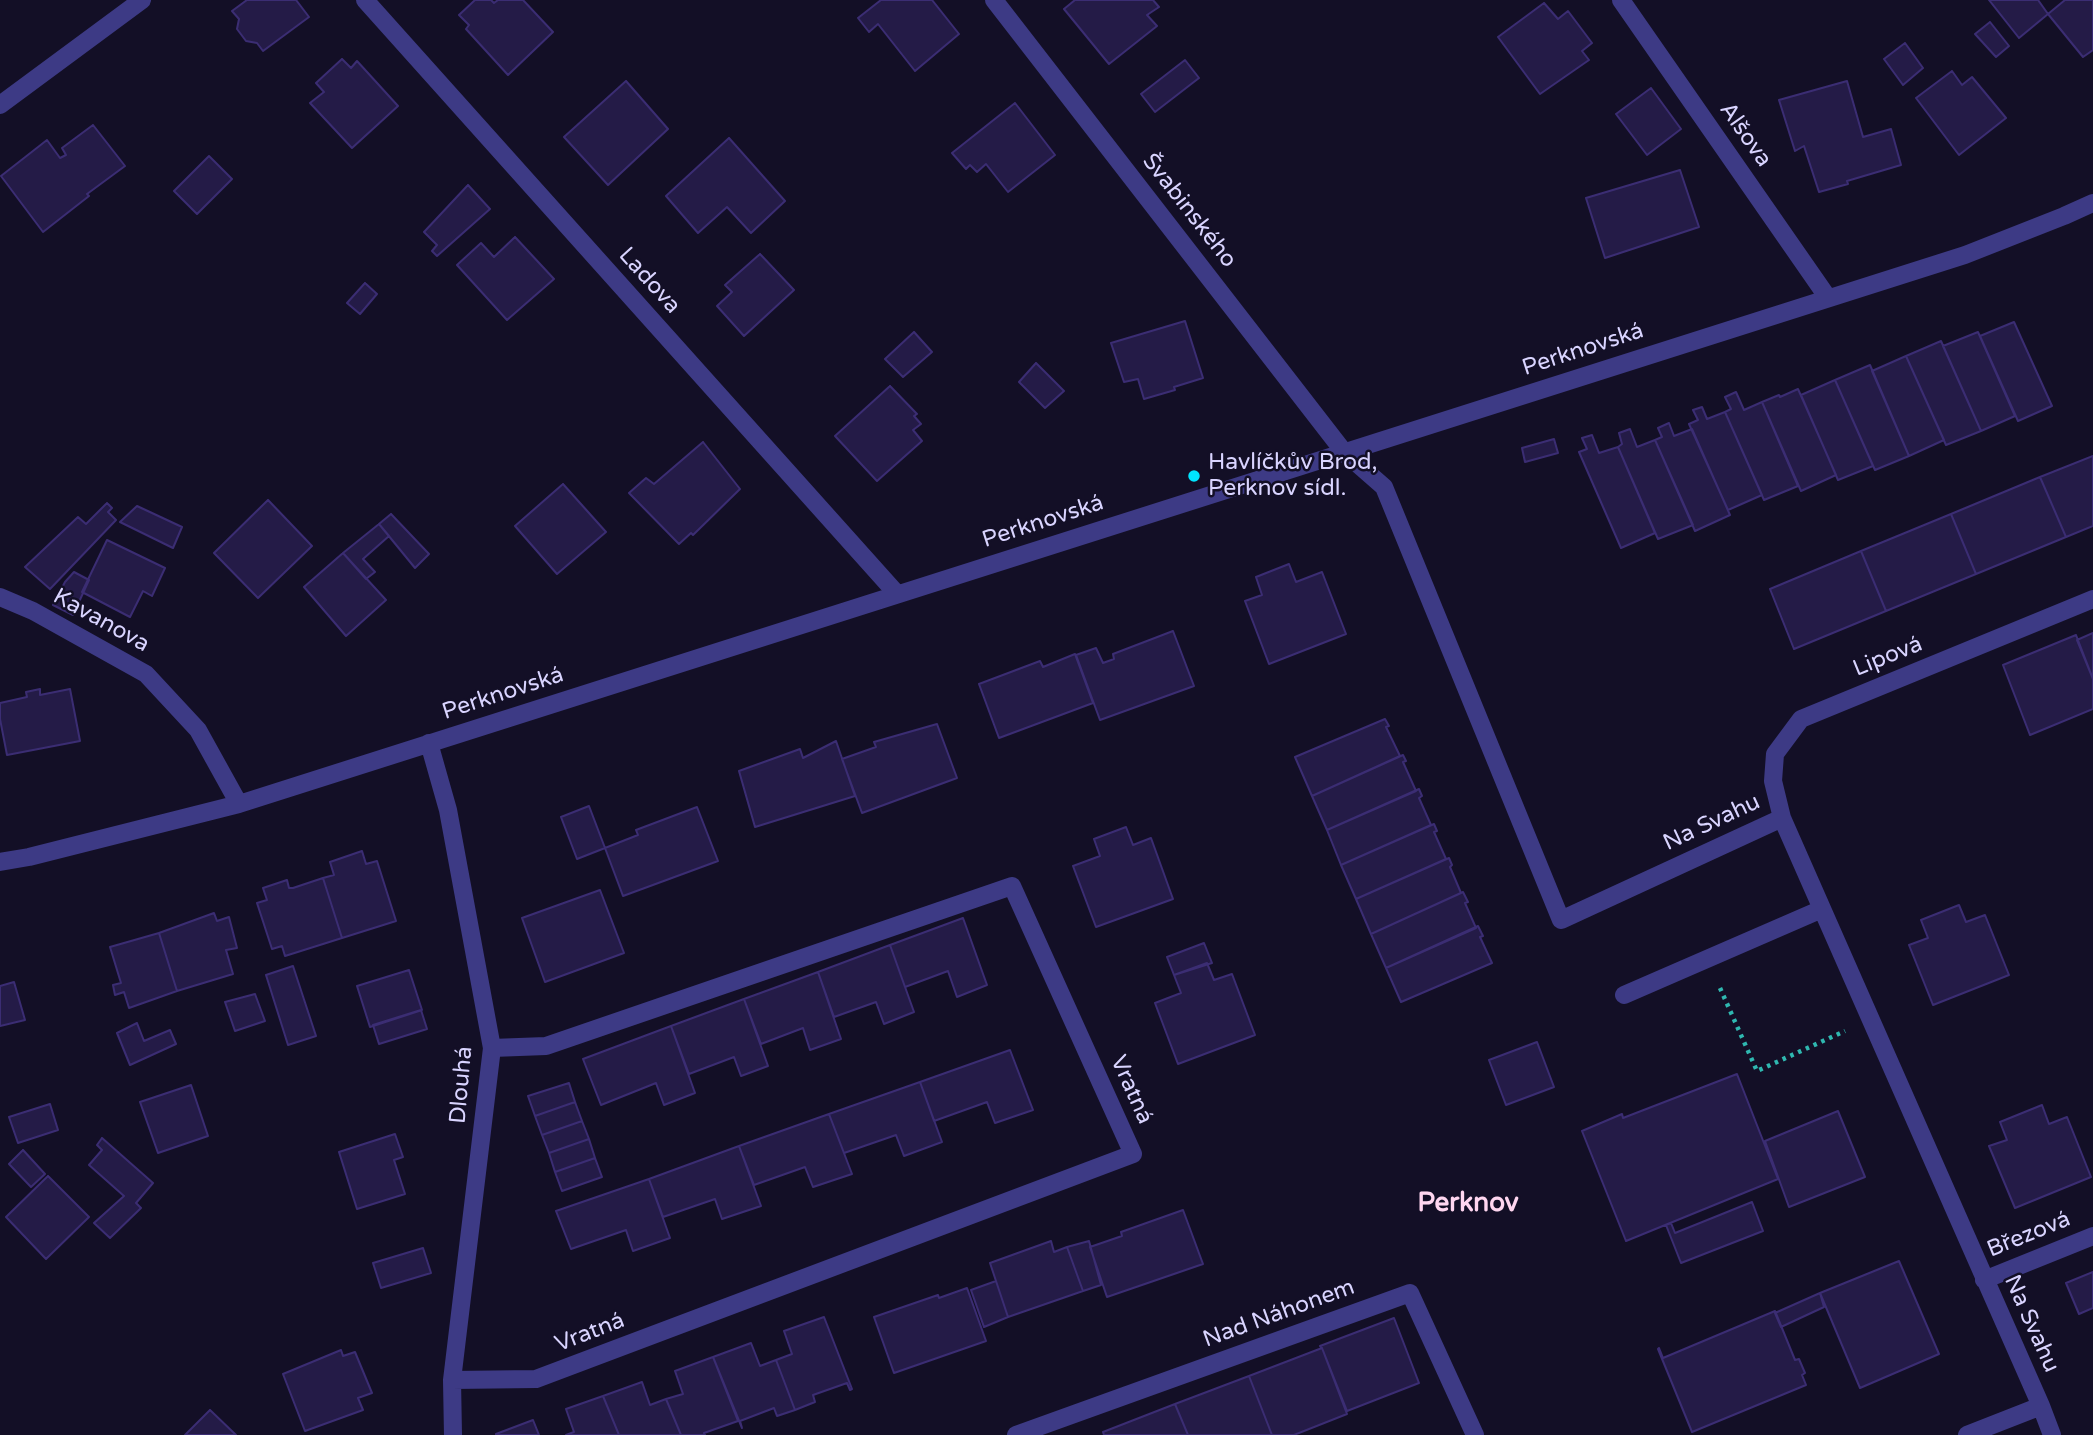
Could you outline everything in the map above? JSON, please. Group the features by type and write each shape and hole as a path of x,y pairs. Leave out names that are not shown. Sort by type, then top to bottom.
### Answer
{"street":[{"path":"0,105 142,0"},
{"name":"Ladova","path":"365,0 897,594"},
{"name":"Švabinského","path":"994,0 1344,452"},
{"name":"Alšova","path":"1621,0 1828,298"},
{"name":"Perknovská","path":"0,862 239,804 1965,255 2093,203"},
{"name":"Na Svahu","path":"1344,452 1384,487 1561,920 1782,818 2052,1435"},
{"name":"Kavanova","path":"0,597 33,611 146,674 198,730 239,804"},
{"name":"Lipová","path":"1782,818 1773,781 1775,754 1801,719 2093,599"},
{"name":"Dlouhá","path":"429,743 448,810 492,1048 452,1380 453,1435"},
{"name":"Vratná","path":"452,1380 536,1379 1133,1154 1012,886 546,1046 492,1048"},
{"path":"1624,995 1822,909"},
{"name":"Březová","path":"1984,1280 2093,1236"},
{"name":"Nad Náhonem","path":"1016,1435 1410,1293 1475,1435"},
{"path":"1967,1435 2040,1405"}],"path":[{"path":"1706,959 1757,1071 1870,1020"}],"building":[{"path":"247,0 296,0 309,17 263,51 257,43 246,41 237,29 239,19 232,11"},
{"path":"475,0 491,0 494,3 498,0 523,0 553,32 508,75 466,29 469,25 459,15"},
{"path":"881,0 932,0 959,34 915,71 878,24 869,32 858,18"},
{"path":"1075,0 1153,0 1159,7 1147,15 1157,26 1109,64 1064,9"},
{"path":"1989,0 2038,0 2048,14 2019,38"},
{"path":"2065,0 2093,0 2093,50 2083,57 2048,14"},
{"path":"1544,3 1558,19 1568,11 1592,43 1582,51 1589,60 1540,94 1498,37"},
{"path":"1990,22 2009,46 1996,57 1975,34"},
{"path":"1905,43 1923,68 1903,85 1884,59"},
{"path":"342,59 351,68 357,61 398,106 352,148 310,103 324,92 316,83"},
{"path":"1185,60 1199,78 1155,112 1141,94"},
{"path":"1952,71 1962,85 1972,77 2006,118 1959,155 1916,98"},
{"path":"626,81 668,129 608,185 564,137"},
{"path":"1847,81 1863,137 1891,129 1901,165 1819,192 1804,146 1795,151 1779,100"},
{"path":"1651,88 1681,129 1647,155 1616,114"},
{"path":"1015,103 1055,155 1008,192 986,164 977,172 970,165 966,169 952,153"},
{"path":"93,125 125,166 43,232 1,176 47,140 60,158 66,155 62,148"},
{"path":"729,138 785,201 751,233 727,207 698,233 666,196"},
{"path":"209,156 232,179 197,214 174,191"},
{"path":"1680,170 1699,227 1605,258 1586,198"},
{"path":"468,185 490,209 437,256 432,251 437,245 424,232"},
{"path":"515,237 554,279 507,320 457,265 481,243 494,257"},
{"path":"760,254 794,290 744,336 717,306 732,292 725,285"},
{"path":"365,283 377,294 360,314 347,303"},
{"path":"1185,321 1203,378 1144,399 1138,379 1124,382 1111,343"},
{"path":"2014,322 2052,406 2018,421 1980,336"},
{"path":"914,332 932,352 903,377 885,359"},
{"path":"1978,332 2015,416 1981,431 1943,346"},
{"path":"1941,341 1981,431 1946,445 1906,356"},
{"path":"1906,356 1944,440 1909,456 1872,371"},
{"path":"1036,363 1064,391 1045,408 1019,382"},
{"path":"1870,365 1909,456 1875,470 1835,380"},
{"path":"1835,380 1873,466 1838,480 1801,395"},
{"path":"890,386 917,414 914,416 921,424 913,430 922,441 877,481 835,436"},
{"path":"1798,389 1836,475 1801,491 1762,402"},
{"path":"1736,392 1744,410 1762,402 1798,486 1764,500 1725,412 1731,409 1725,397"},
{"path":"1702,407 1707,419 1725,412 1762,495 1728,510 1689,424 1698,420 1693,410"},
{"path":"1669,423 1674,436 1692,429 1730,515 1695,531 1655,440 1662,437 1658,428"},
{"path":"1630,429 1637,447 1655,440 1693,525 1658,539 1618,447 1622,444 1619,433"},
{"path":"1592,435 1599,453 1618,447 1655,533 1621,548 1579,452 1587,449 1582,438"},
{"path":"1554,439 1558,453 1525,462 1522,448"},
{"path":"703,442 740,489 693,535 691,533 679,544 629,493 646,478 654,484"},
{"path":"2093,456 2093,526 2066,537 2040,477"},
{"path":"2040,477 2066,537 1976,574 1951,514"},
{"path":"563,484 606,532 557,574 515,526"},
{"path":"268,500 312,546 258,598 214,553"},
{"path":"107,503 112,508 108,512 116,520 50,589 25,567 78,517 86,524"},
{"path":"137,506 182,527 173,548 120,522"},
{"path":"391,514 429,554 415,568 379,524"},
{"path":"1951,514 1976,574 1886,611 1861,551"},
{"path":"379,524 389,536 363,559 375,572 366,579 343,553"},
{"path":"107,540 165,568 152,596 143,591 130,617 82,592"},
{"path":"1861,551 1886,611 1794,649 1770,589"},
{"path":"343,553 386,600 346,636 304,587"},
{"path":"1289,564 1296,582 1322,572 1346,634 1269,664 1245,601 1262,595 1256,577"},
{"path":"74,572 89,580 73,615 53,605 65,582"},
{"path":"1173,631 1194,686 1100,720 1076,655 1096,648 1103,663 1114,659 1113,654"},
{"path":"2093,633 2093,679 2077,640"},
{"path":"2076,635 2093,679 2093,709 2030,735 2003,665"},
{"path":"1075,654 1093,703 999,738 979,684 1040,661 1043,667"},
{"path":"40,689 40,695 70,689 80,741 7,755 0,719 0,703 27,697 26,692"},
{"path":"1385,719 1400,756 1312,796 1295,757"},
{"path":"937,724 957,778 862,813 842,759 876,747 874,742"},
{"path":"836,741 855,796 755,827 739,771 800,749 803,758"},
{"path":"1403,755 1406,761 1403,762 1416,791 1327,830 1312,796"},
{"path":"1419,789 1422,796 1419,798 1431,825 1341,865 1327,830"},
{"path":"589,806 605,848 577,859 561,817"},
{"path":"697,807 718,861 623,896 605,848 638,835 636,830"},
{"path":"1434,824 1437,831 1434,832 1446,859 1356,899 1341,865"},
{"path":"1126,827 1133,845 1151,838 1173,899 1096,927 1073,866 1100,856 1094,839"},
{"path":"362,851 366,864 377,861 396,921 342,938 323,878 334,875 330,862"},
{"path":"1449,858 1461,893 1371,934 1356,899"},
{"path":"323,878 342,938 285,956 282,946 272,949 257,903 267,900 263,888 287,880 289,888 293,888"},
{"path":"600,890 624,953 545,982 522,918"},
{"path":"1463,892 1476,928 1386,968 1371,934"},
{"path":"1959,905 1966,922 1985,915 2009,975 1933,1005 1909,945 1928,938 1921,920"},
{"path":"214,913 217,921 229,917 237,948 226,950 233,974 177,991 159,933"},
{"path":"963,918 987,985 957,997 948,971 905,987 890,945"},
{"path":"1478,926 1492,963 1401,1002 1386,968"},
{"path":"159,933 177,991 129,1008 124,992 115,995 113,985 121,983 110,947"},
{"path":"1204,943 1212,963 1174,975 1167,957"},
{"path":"890,945 914,1012 884,1024 876,1002 834,1017 818,972"},
{"path":"1207,963 1214,980 1232,974 1255,1035 1178,1064 1155,1003 1181,993 1174,975"},
{"path":"293,966 316,1036 288,1045 266,975"},
{"path":"409,970 422,1010 370,1027 357,986"},
{"path":"818,972 841,1039 810,1050 803,1028 761,1044 744,999"},
{"path":"14,982 25,1020 0,1026 0,986"},
{"path":"255,994 265,1021 235,1031 225,1002"},
{"path":"744,999 768,1066 741,1076 734,1057 689,1074 671,1026"},
{"path":"421,1010 427,1029 379,1044 373,1025"},
{"path":"137,1023 144,1041 170,1030 176,1044 130,1065 117,1033"},
{"path":"671,1026 695,1093 664,1105 656,1083 601,1105 583,1059"},
{"path":"1537,1042 1554,1087 1506,1105 1489,1060"},
{"path":"1010,1050 1033,1110 995,1123 987,1102 934,1121 920,1082"},
{"path":"1737,1074 1778,1179 1626,1241 1582,1131 1622,1114 1623,1118"},
{"path":"920,1082 942,1142 904,1156 896,1135 844,1153 829,1114"},
{"path":"569,1083 575,1102 535,1116 528,1096"},
{"path":"191,1085 208,1136 158,1153 140,1102"},
{"path":"575,1102 582,1121 542,1135 535,1116"},
{"path":"50,1104 58,1130 18,1143 9,1117"},
{"path":"2042,1105 2049,1124 2067,1117 2091,1177 2015,1208 1989,1146 2007,1140 2000,1122"},
{"path":"1838,1111 1865,1177 1789,1207 1765,1141"},
{"path":"829,1114 852,1174 813,1187 805,1167 754,1185 739,1146"},
{"path":"582,1121 589,1139 549,1153 542,1135"},
{"path":"395,1134 403,1157 394,1160 405,1194 357,1209 339,1152"},
{"path":"102,1138 153,1183 136,1203 141,1208 110,1238 94,1223 124,1196 89,1165 102,1150 97,1145"},
{"path":"589,1139 595,1158 555,1172 549,1153"},
{"path":"739,1146 761,1206 722,1219 715,1199 663,1217 649,1179"},
{"path":"23,1150 45,1174 31,1187 9,1164"},
{"path":"595,1158 602,1177 562,1191 555,1172"},
{"path":"48,1176 89,1217 46,1259 6,1217"},
{"path":"649,1179 670,1238 633,1251 626,1230 571,1249 556,1211"},
{"path":"1752,1202 1763,1231 1681,1263 1666,1225 1671,1223 1675,1233"},
{"path":"1183,1210 1203,1264 1107,1297 1090,1247 1122,1236 1121,1232"},
{"path":"1051,1241 1054,1252 1067,1247 1083,1291 1008,1317 990,1263"},
{"path":"1089,1241 1101,1285 1083,1291 1067,1247"},
{"path":"423,1248 431,1273 381,1288 373,1263"},
{"path":"1899,1261 1939,1354 1860,1388 1820,1293"},
{"path":"2093,1272 2093,1308 2079,1314 2066,1283"},
{"path":"996,1281 1008,1317 984,1327 971,1290"},
{"path":"967,1288 986,1341 894,1373 874,1317"},
{"path":"1820,1293 1824,1307 1781,1327 1775,1313"},
{"path":"1775,1311 1795,1360 1799,1359 1805,1373 1802,1375 1806,1385 1692,1432 1658,1349 1663,1358"},
{"path":"824,1317 852,1389 850,1390 847,1383 813,1395 815,1402 795,1410 776,1360 792,1354 784,1331"},
{"path":"1394,1318 1419,1383 1347,1411 1320,1346"},
{"path":"751,1343 760,1366 776,1360 795,1410 777,1416 774,1408 740,1421 742,1428 713,1357"},
{"path":"1322,1348 1347,1414 1294,1435 1272,1435 1249,1376"},
{"path":"341,1350 343,1356 355,1352 372,1393 358,1398 363,1410 305,1431 283,1374"},
{"path":"713,1357 738,1421 704,1433 705,1435 681,1435 666,1399 683,1394 675,1371"},
{"path":"1249,1376 1272,1435 1188,1435 1175,1404"},
{"path":"642,1382 650,1405 666,1399 681,1435 619,1435 603,1396"},
{"path":"603,1396 619,1435 566,1435 574,1432 566,1409"},
{"path":"1175,1404 1188,1435 1104,1435 1103,1432"},
{"path":"210,1410 236,1435 185,1435"},
{"path":"533,1420 539,1435 496,1435 496,1434"}],"place":[{"name":"Havlíčkův Brod, Perknov sídl.","path":"1194,476"}],"district":[{"name":"Perknov","path":"1468,1204"}]}
